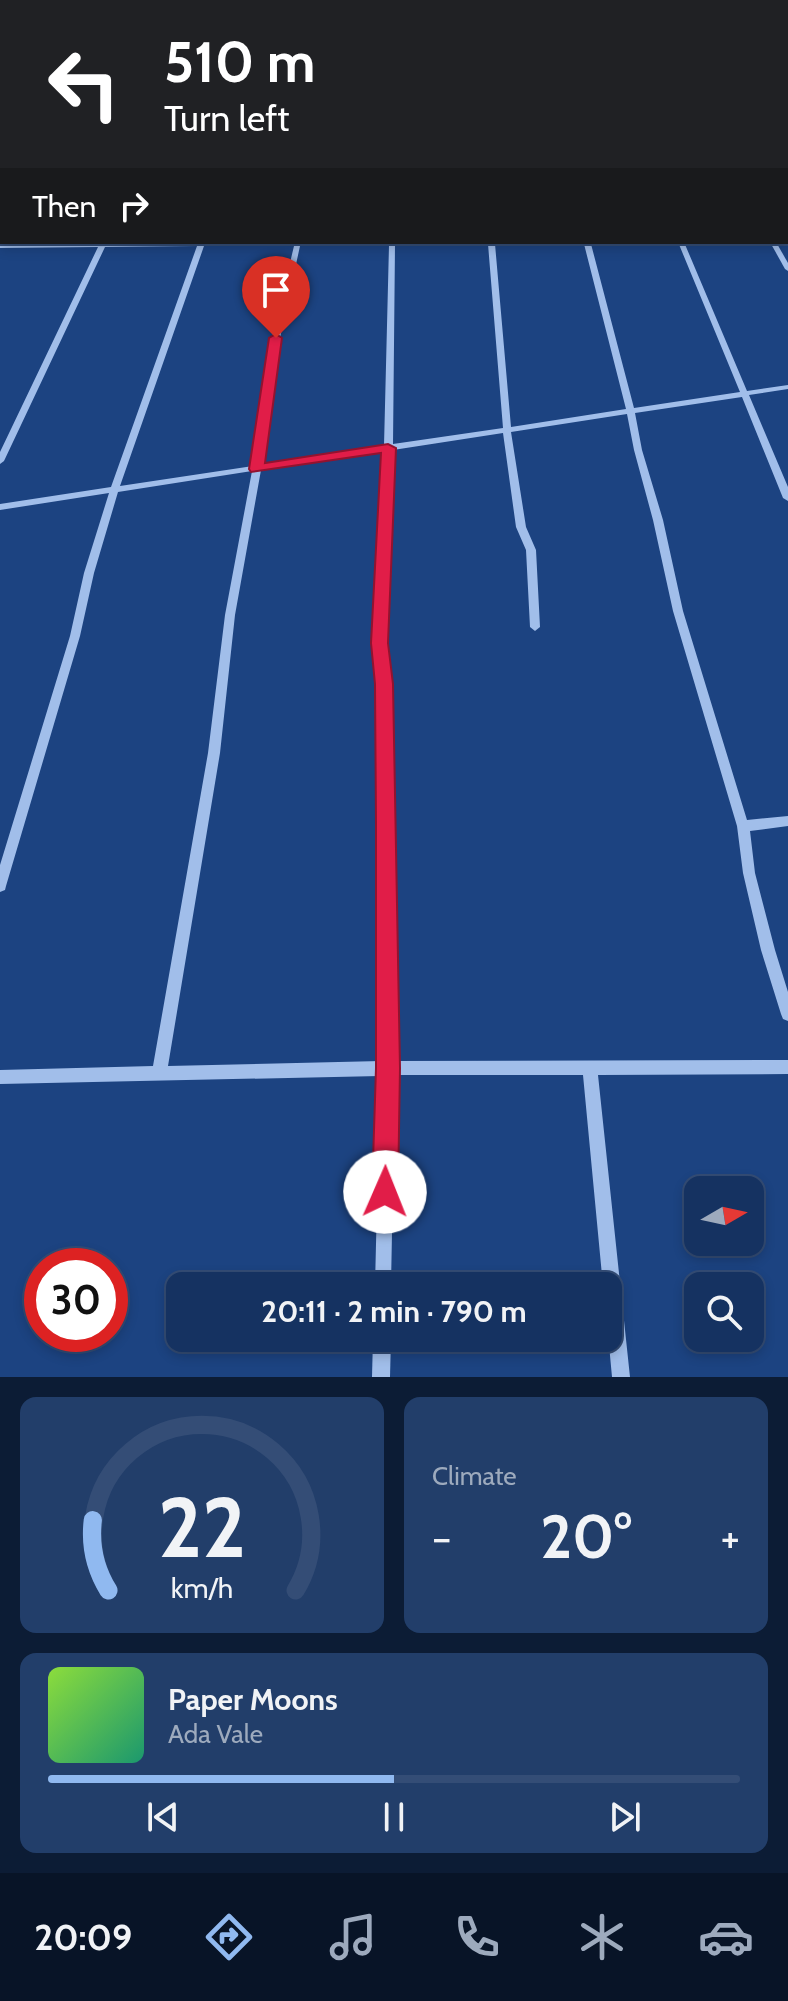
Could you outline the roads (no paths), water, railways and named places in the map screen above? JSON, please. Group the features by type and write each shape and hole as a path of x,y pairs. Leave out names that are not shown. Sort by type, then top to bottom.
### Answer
{"street":[{"path":"0,254 4,244"},
{"path":"0,461 103,244"},
{"path":"0,886 75,636 89,573 114,491 202,244"},
{"path":"159,1073 214,753 230,615 257,469 276,338 298,244"},
{"path":"383,1272 388,1068 384,684 380,643 392,244"},
{"path":"491,244 507,430 521,527 531,550 535,627"},
{"path":"589,244 678,611 743,826 749,873 788,1014"},
{"path":"682,244 788,498"},
{"path":"774,244 788,269"},
{"path":"0,507 788,387"},
{"path":"743,826 788,821"},
{"path":"0,1077 388,1068 788,1067"},
{"path":"590,1069 621,1377"},
{"path":"381,1377 382,1352"}]}
